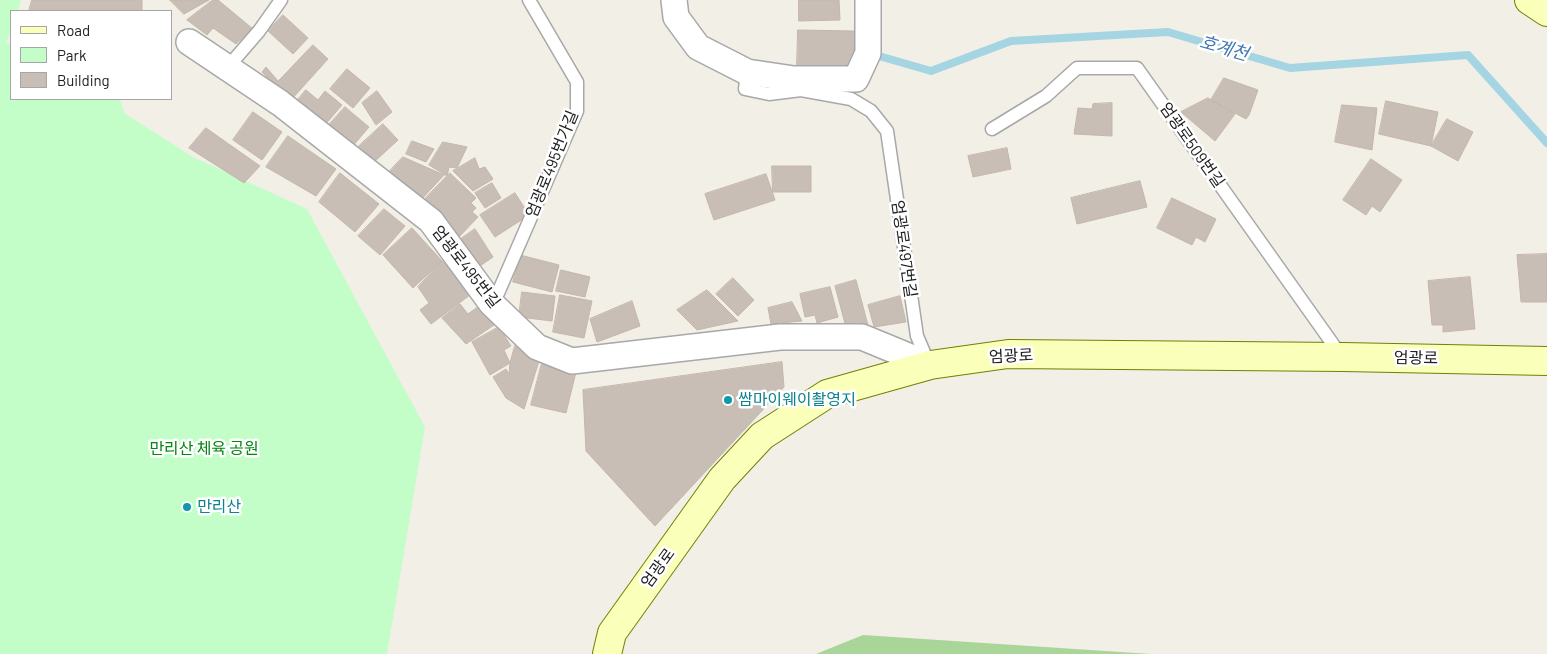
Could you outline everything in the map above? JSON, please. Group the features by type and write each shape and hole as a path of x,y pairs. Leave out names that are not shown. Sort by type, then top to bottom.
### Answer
{"main road":[{"path":"1529,0 1547,12"},
{"name":"엄광로","path":"609,643 722,479 762,436 827,394 930,365 1008,354 1547,361"}],"street":[{"path":"674,0 676,17 698,47 747,72 794,79 856,79 868,53 868,0"},
{"name":"엄광로495번길","path":"189,42 280,103 431,221 487,298 537,347 572,361 780,337 862,337 930,365"},
{"path":"595,654 609,643"}],"lane":[{"path":"227,68 259,31 281,0"},
{"name":"엄광로495번가길","path":"487,298 498,293 577,112 577,82 529,0"},
{"name":"엄광로509번길","path":"992,130 1046,96 1077,68 1136,68 1343,357"},
{"name":"엄광로497번길","path":"747,72 745,89 769,94 801,90 851,99 871,111 887,131 917,336 930,365"}],"green space":[{"name":"만리산 체육 공원","path":"0,0 21,0 18,10 10,10 10,32 6,43 10,44 10,100 120,100 124,113 193,157 307,209 425,427 387,654 0,654"},
{"path":"863,635 1151,654 816,654"}],"building":[{"path":"32,0 142,0 142,10 29,10"},
{"path":"170,0 209,0 184,14"},
{"path":"213,0 218,0 253,29 236,44 213,28 207,35 187,20"},
{"path":"799,0 839,0 840,20 799,21"},
{"path":"283,15 308,38 293,54 268,31"},
{"path":"798,30 854,31 853,68 797,66"},
{"path":"313,45 328,59 291,100 262,72 266,67 278,81"},
{"path":"347,69 370,88 353,108 330,89"},
{"path":"1224,78 1258,90 1246,119 1211,100"},
{"path":"306,90 318,100 325,91 342,105 324,126 296,102"},
{"path":"377,91 392,112 376,125 362,103"},
{"path":"1208,98 1235,114 1215,141 1181,112"},
{"path":"1386,101 1438,112 1431,146 1379,134"},
{"path":"1112,103 1112,136 1074,134 1078,108 1092,109 1093,104"},
{"path":"1342,105 1377,108 1372,150 1335,142"},
{"path":"345,107 369,127 352,147 328,126"},
{"path":"253,112 282,132 262,160 233,140"},
{"path":"1447,119 1473,132 1458,161 1431,146"},
{"path":"383,124 398,140 372,164 357,148"},
{"path":"206,128 260,166 244,183 189,148"},
{"path":"288,136 336,169 316,196 266,167"},
{"path":"412,141 434,149 426,162 406,154"},
{"path":"443,142 467,147 457,168 449,167 447,176 429,165"},
{"path":"1007,148 1011,169 973,177 968,156"},
{"path":"403,157 444,175 420,201 389,172"},
{"path":"475,158 479,169 485,167 493,179 473,191 453,171"},
{"path":"1371,159 1402,180 1380,212 1372,206 1366,215 1343,200"},
{"path":"772,166 811,166 811,192 773,192"},
{"path":"340,173 379,204 355,232 319,202"},
{"path":"450,173 476,198 471,203 476,208 472,212 478,217 458,238 421,203"},
{"path":"766,174 775,200 714,220 705,194"},
{"path":"1140,181 1147,207 1077,224 1071,198"},
{"path":"492,183 501,198 485,208 475,193"},
{"path":"515,193 529,215 495,237 480,215"},
{"path":"1172,198 1216,219 1205,242 1196,237 1192,245 1157,228"},
{"path":"384,209 405,226 380,255 358,236"},
{"path":"412,228 442,261 413,288 383,255"},
{"path":"475,229 493,257 477,268 458,241"},
{"path":"1547,254 1547,302 1521,302 1517,255"},
{"path":"520,255 559,265 552,292 513,282"},
{"path":"442,261 470,295 431,324 420,310 429,303 418,287"},
{"path":"561,270 590,277 585,297 556,291"},
{"path":"1470,277 1475,329 1443,332 1443,325 1432,325 1428,281"},
{"path":"733,278 754,300 738,316 716,294"},
{"path":"856,280 869,329 848,335 835,286"},
{"path":"830,287 838,317 817,323 815,315 805,317 800,294"},
{"path":"707,290 738,321 697,330 677,310"},
{"path":"522,292 555,296 552,321 519,317"},
{"path":"560,295 592,301 584,338 553,332"},
{"path":"900,296 906,322 874,327 868,305"},
{"path":"632,301 640,326 597,342 590,319"},
{"path":"792,302 802,321 771,324 768,308"},
{"path":"460,304 468,314 479,306 494,325 466,344 442,318"},
{"path":"499,327 511,346 504,350 510,363 490,375 472,342"},
{"path":"515,346 539,361 524,409 506,398 493,377 506,369 509,374"},
{"path":"782,362 784,387 655,526 586,451 583,390"},
{"path":"542,363 576,372 566,413 531,405"}],"waterway":[{"name":"호계천","path":"872,54 931,71 1011,41 1168,32 1290,68 1468,55 1547,143"}],"place":[{"name":"쌈마이웨이촬영지","path":"728,400"},
{"name":"만리산","path":"187,507"}]}
